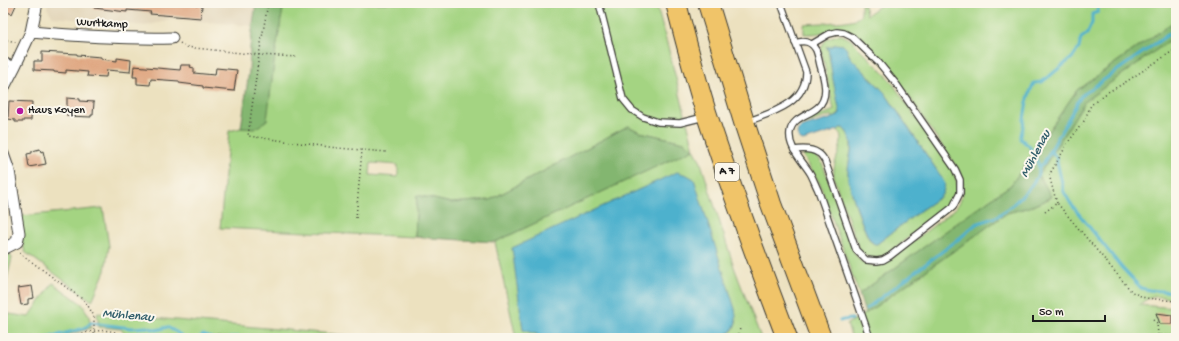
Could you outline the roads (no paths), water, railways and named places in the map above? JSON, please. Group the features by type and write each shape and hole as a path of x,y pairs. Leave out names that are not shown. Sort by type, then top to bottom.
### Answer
{"highway":[{"name":"A 7","path":"676,3 708,116 744,224 787,338"},
{"name":"A 7","path":"708,3 744,122 771,204 821,338"}],"street":[{"path":"3,89 11,64 31,32 37,3"},
{"name":"Wurtkamp","path":"31,32 101,38 172,38"},
{"path":"3,154 9,171 19,233 18,242 3,249"}],"lane":[{"path":"599,3 622,99 632,110 643,118 658,122 680,123 708,116"},
{"path":"744,122 777,111 797,98 806,79 806,72 781,3"},
{"path":"794,150 811,150 819,153 825,161 856,250 866,260 877,262 890,256 953,207 960,193 960,180 955,169 898,85 879,63 852,37 844,33 837,32 829,34 812,44"},
{"path":"795,42 801,41 812,44 816,51 825,90 822,102 817,108 794,123 790,131 790,142 810,173 818,190 870,338"}],"water":[{"path":"836,44 843,45 846,48 850,57 885,93 945,184 943,193 940,197 877,244 872,243 865,230 851,189 848,169 851,145 848,134 843,128 840,128 838,130 803,141 797,136 800,128 836,117 840,113 828,49 826,47"},
{"path":"677,172 694,179 735,309 736,323 733,329 723,338 549,338 523,330 512,248"}],"waterway":[{"path":"1039,166 1029,146 1021,139 1030,93 1034,83 1042,82 1072,58 1079,48 1081,38 1087,34 1092,23 1092,14 1098,12 1098,6 1100,3"},
{"name":"Mühlenau","path":"866,309 960,238 976,224 996,217 1010,207 1028,190 1039,174 1039,166 1043,164 1081,96 1176,29"},
{"path":"1050,150 1056,157 1064,192 1071,204 1122,268 1141,288 1176,292"},
{"name":"Mühlenau","path":"840,321 852,319"},
{"name":"Mühlenau","path":"47,338 85,328 91,323 132,328 147,327 157,330 167,327 178,333 183,338"},
{"name":"Mühlenau","path":"199,338 203,335 211,338"},
{"name":"Mühlenau","path":"230,338 243,338"}],"place":[{"name":"Haus Koyen","path":"20,111"}]}
